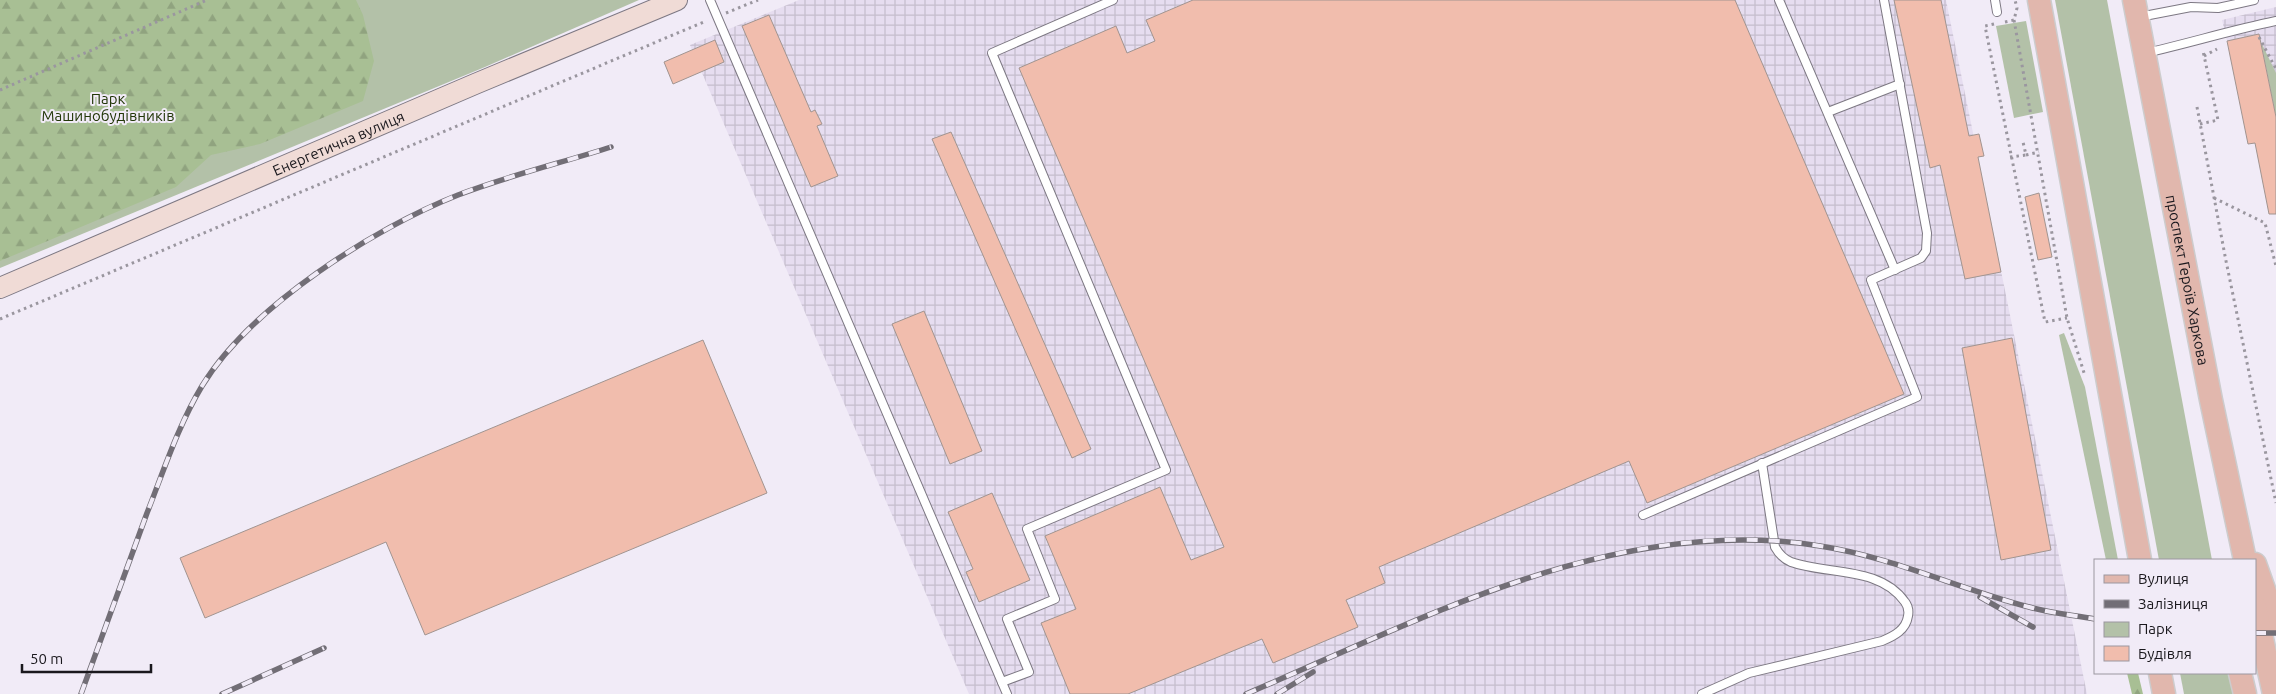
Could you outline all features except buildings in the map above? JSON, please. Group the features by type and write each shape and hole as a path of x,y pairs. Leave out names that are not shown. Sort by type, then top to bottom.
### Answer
{"main road":[{"path":"2039,0 2140,559"},
{"name":"проспект Героїв Харкова","path":"2136,9 2245,559"},
{"path":"2229,559 2231,496"},
{"path":"2231,496 2253,559"},
{"path":"2256,567 2276,623"},
{"path":"2256,612 2274,694"},
{"path":"2160,674 2164,694"},
{"path":"2240,674 2245,694"}],"street":[{"name":"Енергетична вулиця","path":"0,288 456,92 677,0"}],"lane":[{"path":"710,0 1007,694"},
{"path":"1002,682 1029,672 1007,619 1055,599 1028,529 1166,470 992,53 1113,0"},
{"path":"1779,0 1895,270"},
{"path":"1643,515 1918,397 1870,280 1921,258 1926,251 1928,239 1884,0"},
{"path":"1995,0 1997,12"},
{"path":"2136,9 2218,8 2254,0"},
{"path":"2144,54 2200,40 2224,31 2276,21"},
{"path":"1828,112 1900,84"},
{"path":"1702,694 1749,673 1882,641 1893,637 1907,623 1909,613 1907,606 1894,589 1883,582 1864,576 1799,564 1789,561 1778,553 1774,541 1762,463"}],"path":[{"path":"0,90 207,0"},
{"path":"0,320 758,0"},
{"path":"2016,0 2017,8 2014,20 2067,318 2086,378"},
{"path":"2014,20 1985,26 2010,157 2045,322 2067,318"},
{"path":"2260,37 2276,69"},
{"path":"2200,40 2218,120 2200,124"},
{"path":"2197,107 2276,503"},
{"path":"2024,142 2026,155"},
{"path":"2010,157 2039,152"},
{"path":"2214,198 2265,223 2276,266"}],"shaded area":[{"path":"799,0 1946,0 2087,694 969,694 690,45"},
{"path":"2276,7 2276,117 2259,34 2227,41 2222,20"}],"green space":[{"name":"Парк Машинобудівників","path":"0,0 639,0 485,67 0,268"},
{"name":"Парк Машинобудівників","path":"0,0 356,0 363,15 374,61 363,101 260,144 211,155 176,187 0,261"},
{"path":"2055,0 2107,0 2212,559 2159,559"},
{"path":"2026,21 2043,112 2014,118 1996,26"},
{"path":"2261,42 2276,73 2276,117"},
{"path":"2064,333 2085,387 2118,559 2106,559 2059,335"},
{"path":"2127,674 2138,674 2143,694 2132,694"},
{"path":"2180,674 2233,674 2238,694 2184,694"}],"railway":[{"path":"81,694 147,513 172,448 193,401 223,356 250,327 316,273 353,249 425,209 496,182 611,147"},
{"path":"1246,694 1453,605 1525,579 1597,558 1671,545 1745,540 1820,546 1899,565 2029,607 2094,619"},
{"path":"1980,597 2033,627"},
{"path":"2256,633 2276,633"},
{"path":"222,694 324,648"},
{"path":"1277,694 1313,672"}]}
